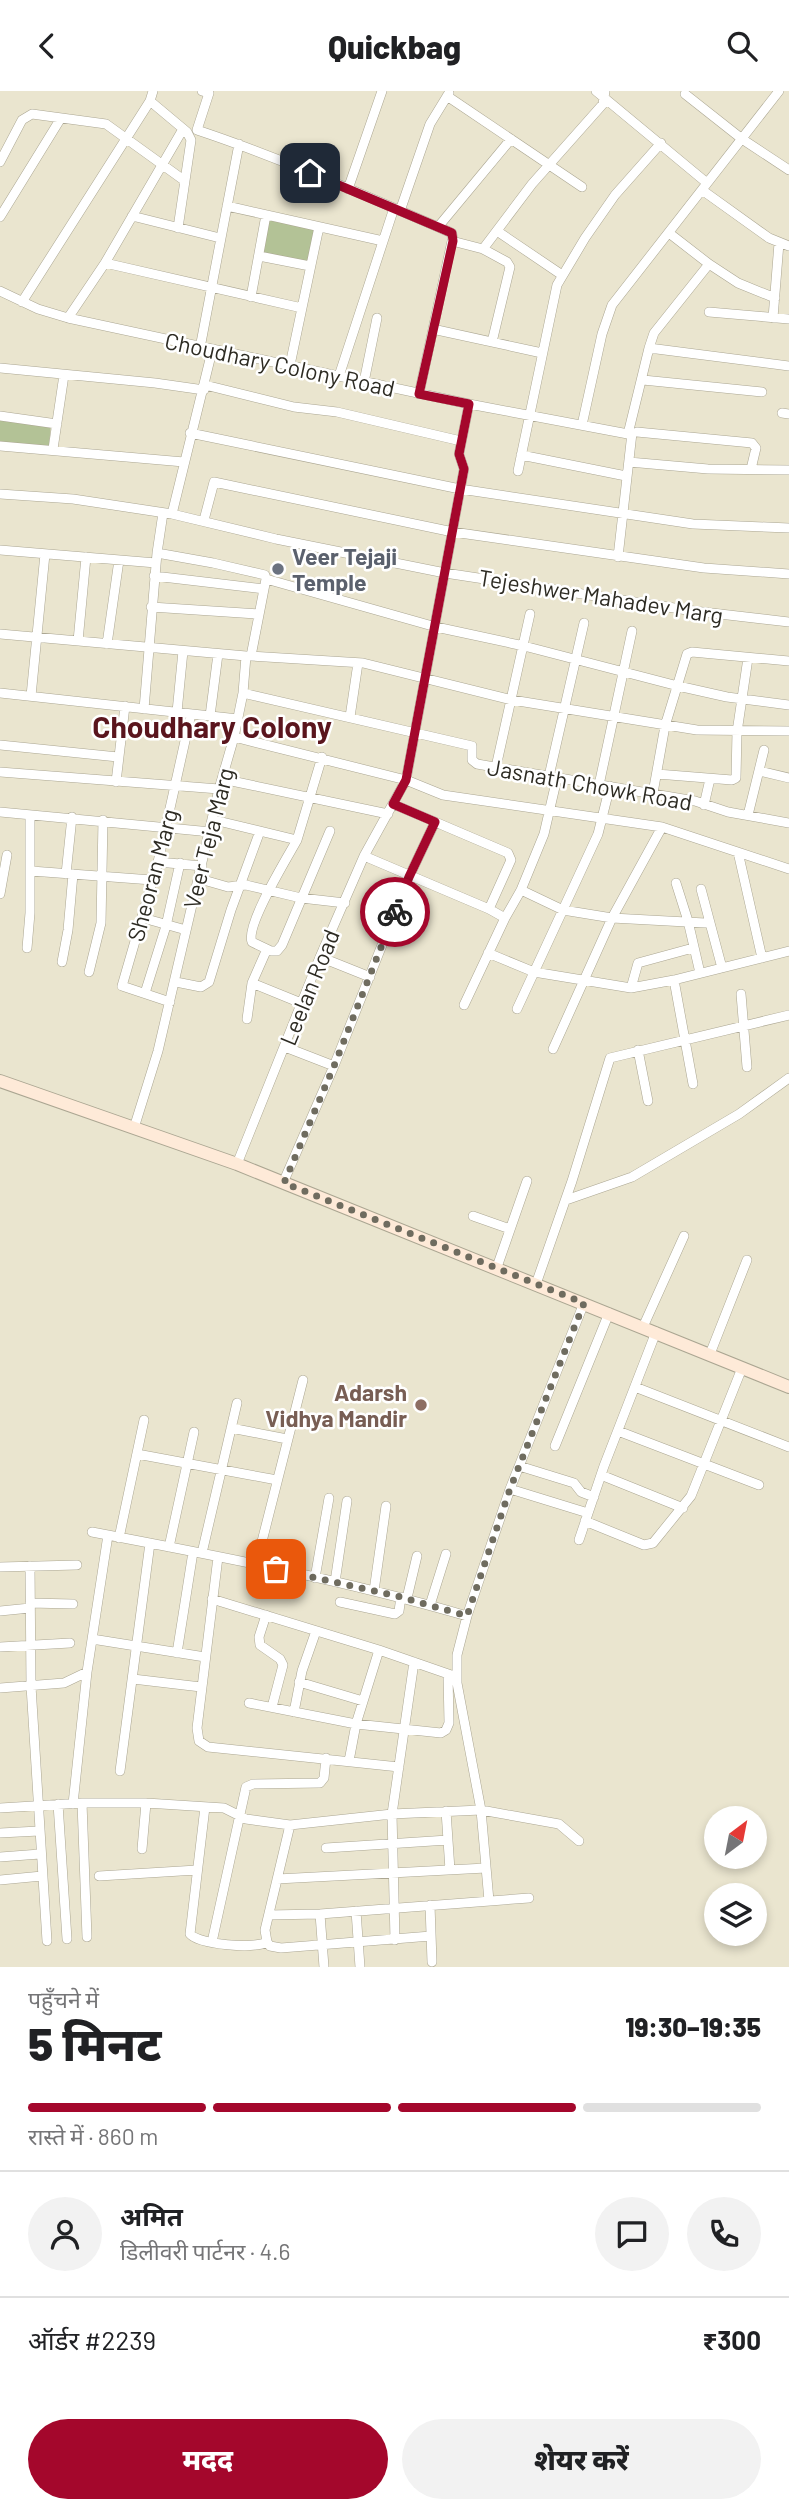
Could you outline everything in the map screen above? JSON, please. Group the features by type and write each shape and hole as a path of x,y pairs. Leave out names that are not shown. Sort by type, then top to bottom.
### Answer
{"main road":[{"path":"0,1081 237,1164 789,1387"}],"street":[{"path":"202,91 209,93 197,130 239,144 452,233 453,241 419,394"},
{"path":"348,190 382,91"},
{"path":"582,425 602,334 611,306 779,91"},
{"path":"684,92 742,139 789,170"},
{"path":"339,376 383,241 430,124 449,93 510,139 582,187"},
{"path":"602,93 661,143 705,186 784,244 773,318"},
{"path":"483,249 603,104 602,93"},
{"path":"22,302 151,96 191,140 178,229"},
{"path":"0,162 24,117 32,114 106,124 186,181"},
{"path":"0,217 61,118"},
{"path":"68,318 105,263 183,129"},
{"path":"438,227 510,139"},
{"path":"518,471 554,298 562,275 615,195 661,143"},
{"path":"200,348 239,144"},
{"path":"227,206 383,241"},
{"path":"251,297 266,215"},
{"path":"132,216 220,238"},
{"path":"290,365 318,227"},
{"path":"496,231 562,275"},
{"path":"670,233 737,283 775,298"},
{"path":"453,241 483,249 507,262 510,267 492,342"},
{"path":"259,255 310,266"},
{"path":"105,263 302,308"},
{"path":"709,264 654,333 649,348 789,366"},
{"name":"Choudhary Colony Road","path":"0,291 22,302 68,318 212,351 628,434 649,348"},
{"path":"709,312 789,319"},
{"path":"364,381 377,318"},
{"path":"437,330 542,353"},
{"path":"144,709 156,558 212,351"},
{"path":"0,367 204,388 294,407 337,412 461,441"},
{"path":"53,449 64,375"},
{"path":"643,380 762,392"},
{"name":"Leelan Road","path":"237,1164 301,1003 364,856 406,780 464,469 459,460 469,404"},
{"path":"0,416 57,424"},
{"path":"190,433 460,489 693,524 789,528"},
{"path":"618,557 626,477 635,433 752,443 756,448 751,469"},
{"path":"0,446 184,462"},
{"path":"521,456 626,477"},
{"path":"629,462 708,469 789,470"},
{"path":"204,520 214,482 453,532 704,568 789,574"},
{"name":"Tejeshwer Mahadev Marg","path":"0,493 73,499 167,513 276,539 446,573 694,611 789,622"},
{"path":"0,550 118,560 156,558 247,570 265,575 265,584"},
{"path":"31,697 45,554"},
{"path":"78,641 86,557"},
{"path":"107,644 118,560"},
{"path":"154,576 265,584 678,685 743,699 789,705"},
{"name":"Veer Teja Marg","path":"134,1128 156,1061 176,982 186,930 234,737 248,656 265,584"},
{"path":"151,607 258,614"},
{"path":"496,767 530,614"},
{"path":"464,1005 521,890 544,834 550,812 563,709 584,623"},
{"path":"599,785 632,631"},
{"path":"0,634 218,654 358,663 512,700 614,718 665,726 737,732 789,731"},
{"path":"177,712 183,651"},
{"path":"653,793 665,726 685,657 689,653 789,661"},
{"path":"210,716 218,654"},
{"path":"657,774 710,779 736,778 737,732 748,658"},
{"path":"350,717 358,663"},
{"path":"0,693 238,719"},
{"name":"Jasnath Chowk Road","path":"243,693 472,746 471,757 474,762 695,800 704,805 789,824"},
{"path":"116,782 125,706"},
{"name":"Sheoran Marg","path":"170,1002 122,986 167,828 191,714"},
{"path":"234,737 406,780 443,795 663,827 789,869"},
{"path":"0,745 118,757"},
{"path":"748,815 764,750"},
{"path":"322,757 297,840 268,890 250,939 256,944 274,952 282,945 330,831"},
{"path":"0,772 116,782 221,784 309,797 388,814"},
{"path":"759,772 789,778"},
{"path":"704,805 710,779"},
{"path":"517,1009 598,835 610,786"},
{"path":"393,804 504,851 510,856 489,909"},
{"path":"0,812 211,832"},
{"path":"27,948 31,871 30,815"},
{"path":"62,962 70,915 72,817"},
{"path":"89,972 101,923 103,820"},
{"path":"214,820 297,840"},
{"path":"284,1183 409,877 435,822"},
{"path":"553,1049 612,918 663,827"},
{"path":"176,982 201,987 207,985 260,831"},
{"path":"738,852 762,957"},
{"path":"0,894 8,855"},
{"path":"364,856 505,918"},
{"path":"158,862 202,866"},
{"path":"145,993 166,926 180,863"},
{"path":"31,871 152,880"},
{"path":"200,879 228,887 241,885 302,898 345,903"},
{"path":"676,883 700,973"},
{"path":"702,889 722,968"},
{"path":"521,890 563,909 612,918 705,923"},
{"path":"143,918 186,930"},
{"path":"631,988 638,963 693,948"},
{"path":"247,1019 252,983 267,949"},
{"path":"488,953 534,972 631,988 789,952"},
{"path":"320,957 370,977"},
{"path":"674,980 693,1084"},
{"path":"252,983 301,1003"},
{"path":"741,994 747,1067"},
{"path":"536,1283 566,1200 610,1054 789,1015"},
{"path":"285,1047 334,1066"},
{"path":"638,1050 648,1101"},
{"path":"566,1200 632,1177 739,1114 789,1078"},
{"path":"497,1268 527,1181"},
{"path":"473,1216 510,1229"},
{"path":"643,1327 684,1235"},
{"path":"710,1355 747,1260"},
{"path":"249,1703 356,1724 440,1733 446,1730 453,1676 467,1616 510,1489 584,1303"},
{"path":"555,1445 609,1313"},
{"path":"579,1540 656,1332"},
{"path":"510,1489 587,1517 640,1544 653,1543 691,1496 742,1368"},
{"path":"256,1565 303,1380"},
{"path":"635,1387 789,1447"},
{"path":"177,1653 197,1552 237,1402"},
{"path":"119,1538 144,1420"},
{"path":"231,1428 287,1439"},
{"path":"618,1431 759,1485"},
{"path":"170,1547 194,1432"},
{"path":"137,1454 278,1481"},
{"path":"519,1465 574,1483 581,1492 594,1497"},
{"path":"601,1475 683,1507"},
{"path":"315,1578 329,1499"},
{"path":"335,1582 347,1501"},
{"path":"374,1591 386,1506"},
{"path":"92,1532 335,1582 467,1616"},
{"path":"87,1937 77,1804 87,1672 108,1535"},
{"path":"120,1771 150,1543"},
{"path":"430,1605 446,1554"},
{"path":"340,1602 395,1614 404,1598 417,1556"},
{"path":"218,1557 201,1687 197,1728 199,1741 203,1745 399,1767"},
{"path":"0,1567 77,1565"},
{"path":"30,1566 31,1686 47,1941"},
{"path":"212,1599 379,1650 453,1676"},
{"path":"0,1611 30,1605 73,1604"},
{"path":"266,1615 258,1641 263,1648 280,1659 283,1665 272,1707"},
{"path":"294,1712 299,1682 316,1631"},
{"path":"92,1639 205,1657"},
{"path":"0,1647 70,1643"},
{"path":"349,1761 356,1724 379,1650"},
{"path":"395,1940 392,1908 392,1814 414,1662"},
{"path":"0,1688 69,1682 87,1672"},
{"path":"453,1676 481,1810 489,1901"},
{"path":"133,1679 201,1687"},
{"path":"299,1682 363,1701"},
{"path":"212,1942 245,1790 249,1785 320,1783 324,1779 326,1758"},
{"path":"142,1849 146,1803"},
{"path":"0,1808 146,1803 224,1808 240,1818 290,1825 392,1814 481,1810 559,1824 579,1841"},
{"path":"58,1804 67,1939"},
{"path":"205,1807 190,1934 200,1941 254,1946 267,1942"},
{"path":"446,1811 450,1870"},
{"path":"290,1825 265,1930 267,1942 274,1948 431,1936"},
{"path":"0,1833 39,1831"},
{"path":"326,1848 448,1840"},
{"path":"0,1857 40,1854"},
{"path":"277,1879 486,1868"},
{"path":"99,1876 197,1870"},
{"path":"0,1879 42,1877"},
{"path":"269,1915 320,1914 529,1898"},
{"path":"430,1905 432,1962"},
{"path":"356,1911 360,1967"},
{"path":"320,1914 324,1967"}],"green space":[{"path":"268,219 315,228 309,264 262,252"},
{"path":"0,418 51,424 49,446 0,442"}],"way so far":[{"path":"276,1569 401,1597 467,1616 510,1489 584,1303 284,1183 395,912"}],"place":[{"name":"Veer Tejaji Temple","path":"278,569"},
{"name":"Adarsh Vidhya Mandir","path":"421,1405"}],"district":[{"name":"Choudhary Colony","path":"212,726"}],"route":[{"path":"310,173 452,233 453,241 419,394 469,404 459,454 464,469 406,780 393,804 435,822 395,912"}]}
